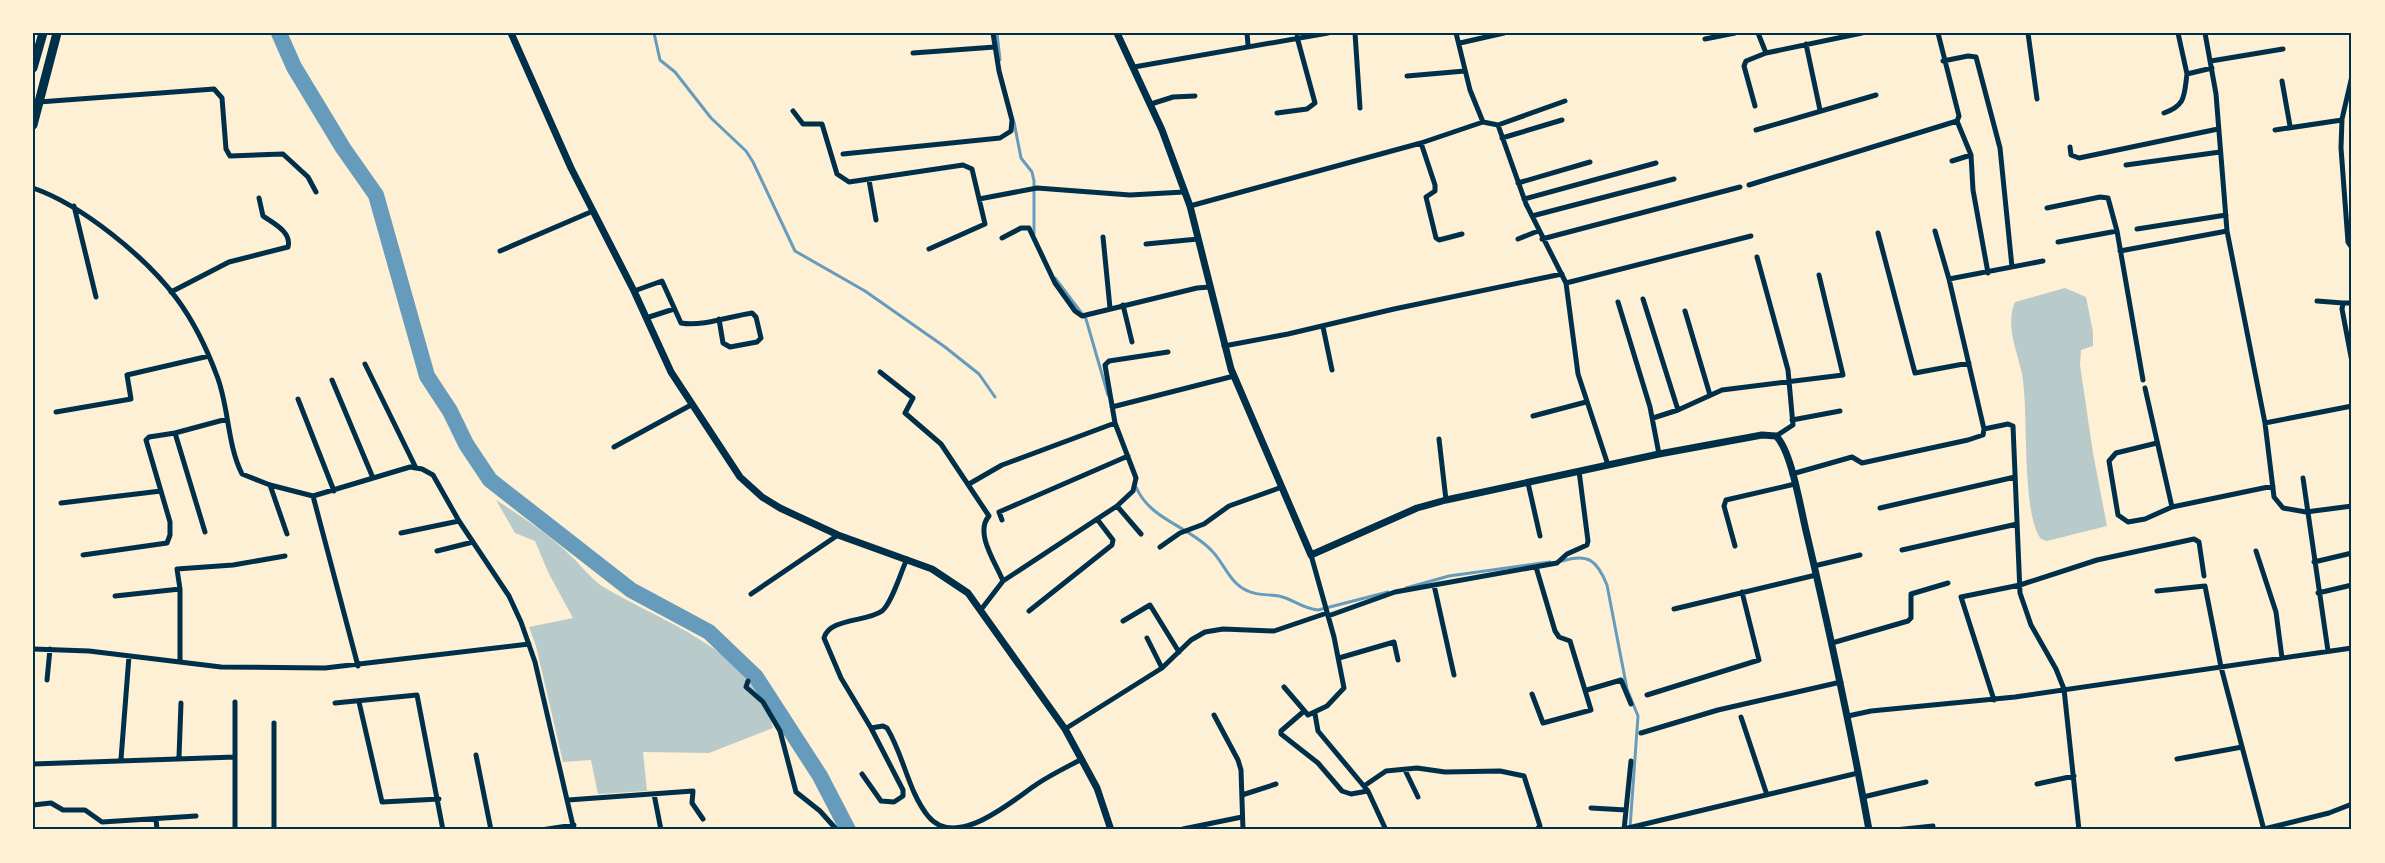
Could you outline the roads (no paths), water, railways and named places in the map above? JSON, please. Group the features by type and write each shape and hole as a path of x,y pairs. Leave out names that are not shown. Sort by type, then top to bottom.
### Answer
{"highway":[{"path":"33,68 43,33"},
{"path":"33,124 57,33"}],"street":[{"path":"511,33 593,211 634,291 671,372 719,448 753,490 780,508 838,534 907,559 959,585 974,599 980,611 1065,729 1101,798 1111,830"},
{"path":"843,154 1000,138 1011,131 1012,120 993,33"},
{"path":"1117,33 1151,104 1185,192 1224,346 1234,376 1311,555 1327,611 1344,683 1342,693 1315,714 1308,715 1284,687"},
{"path":"1246,33 1248,45"},
{"path":"1134,67 1248,45 1328,33"},
{"path":"1355,33 1355,70 1360,108"},
{"path":"1456,33 1465,71 1484,122"},
{"path":"1460,43 1504,33"},
{"path":"1705,39 1735,33"},
{"path":"1758,33 1766,53"},
{"path":"1755,106 1744,63 1766,53 1862,33"},
{"path":"1938,33 1943,61 1959,116 1957,121 1971,155 1973,190 1988,273"},
{"path":"2028,33 2037,99"},
{"path":"2164,113 2179,108 2187,74 2178,33"},
{"path":"2205,33 2212,68 2227,231 2265,423 2273,486 2279,506 2288,510 2306,512 2352,506"},
{"path":"1277,113 1306,109 1315,103 1297,38"},
{"path":"1806,44 1820,110"},
{"path":"913,52 995,47"},
{"path":"2211,61 2283,49"},
{"path":"1943,61 1968,56 1976,57 2000,148 2012,267"},
{"path":"2187,74 2212,68"},
{"path":"1407,76 1465,71"},
{"path":"2352,78 2342,120 2341,163 2350,226 2348,242 2352,248"},
{"path":"2282,81 2290,126"},
{"path":"39,102 214,89 222,98 228,154 230,156 283,154 308,177 316,192"},
{"path":"1756,130 1876,94"},
{"path":"1151,104 1173,98 1195,96"},
{"path":"1190,206 1420,143 1484,122 1498,125 1565,101"},
{"path":"793,111 803,124 822,124 834,167 841,179 849,182 966,165 972,169 986,221 984,225 929,249"},
{"path":"1502,138 1562,120"},
{"path":"2275,130 2342,120"},
{"path":"1749,185 1957,121"},
{"path":"1498,125 1524,199 1566,283 1574,356 1586,402 1608,465"},
{"path":"2070,147 2071,155 2079,158 2218,129"},
{"path":"1420,143 1435,185 1435,191 1426,197 1436,238 1439,240 1462,234"},
{"path":"2126,165 2220,152"},
{"path":"1952,161 1971,155"},
{"path":"1518,183 1590,162"},
{"path":"1524,199 1656,163"},
{"path":"1532,216 1674,179"},
{"path":"869,180 876,220"},
{"path":"1542,239 1740,187"},
{"path":"33,188 74,206 132,253 171,292 187,314 218,376 242,474 270,485 313,496 416,468 433,475 459,521 509,596 529,644 574,828 541,830"},
{"path":"979,199 1028,188 1130,195 1185,192"},
{"path":"2047,208 2105,197 2110,202 2143,380"},
{"path":"171,292 229,262 288,247 290,242 286,234 261,213 260,198"},
{"path":"74,206 96,297"},
{"path":"500,250 593,211"},
{"path":"2136,229 2226,216"},
{"path":"1002,238 1021,228 1029,228 1055,283 1068,303 1084,315 1210,287"},
{"path":"1518,239 1539,231"},
{"path":"1792,474 1852,457 1856,457 1861,462 1981,436 1984,429 1949,279 1935,231"},
{"path":"2058,242 2117,231"},
{"path":"2120,251 2227,231"},
{"path":"1878,233 1915,373 1969,363"},
{"path":"1566,283 1751,236"},
{"path":"1103,237 1110,308"},
{"path":"1146,244 1198,239"},
{"path":"1311,555 1416,508 1446,500 1659,454 1762,435 1776,436 1791,427 1788,370 1757,256"},
{"path":"1949,279 2043,261"},
{"path":"1224,346 1323,327 1403,307 1562,274"},
{"path":"1653,418 1726,389 1843,375 1819,275"},
{"path":"634,291 662,281 681,323 688,324 752,313 756,317 761,338 757,342 730,347 723,343 719,319"},
{"path":"1642,299 1678,410"},
{"path":"2317,301 2352,303"},
{"path":"1618,302 1653,418 1659,454"},
{"path":"2343,303 2352,362"},
{"path":"1123,305 1132,342"},
{"path":"646,318 674,309"},
{"path":"1685,311 1710,395"},
{"path":"1323,327 1332,370"},
{"path":"980,611 1003,581 1117,506 1136,486 1114,424 1106,363 1168,352"},
{"path":"56,412 131,399 127,375 209,356"},
{"path":"365,364 416,468"},
{"path":"880,372 913,398 905,410 906,414 941,444 989,516 983,524 983,533 1003,581"},
{"path":"1112,407 1234,376"},
{"path":"332,380 373,478"},
{"path":"2145,388 2172,507"},
{"path":"298,399 334,491"},
{"path":"1533,416 1586,402"},
{"path":"614,447 691,405"},
{"path":"2265,423 2352,406"},
{"path":"1792,420 1840,411"},
{"path":"83,555 167,543 170,522 146,440 148,437 175,433 227,419"},
{"path":"969,484 1002,465 1114,424"},
{"path":"1984,429 2008,424 2012,425 2013,429 2020,585 2031,625 2056,669 2064,690 2079,830"},
{"path":"175,433 205,532"},
{"path":"1776,436 1782,443 1795,484 1841,682 1869,830"},
{"path":"1439,439 1446,500"},
{"path":"2157,443 2111,456 2108,465 2118,514 2128,522 2134,522 2172,507 2273,486"},
{"path":"1002,520 999,512 1125,457"},
{"path":"1065,729 1162,668 1191,640 1205,632 1223,629 1274,631 1327,611 1395,592 1536,567 1561,560 1584,547 1588,541 1579,471"},
{"path":"1880,508 2015,477"},
{"path":"2303,478 2306,512 2328,651"},
{"path":"1528,483 1540,536"},
{"path":"1735,546 1725,501 1795,484"},
{"path":"270,485 287,534"},
{"path":"1160,547 1180,533 1216,517 1229,506 1282,487"},
{"path":"61,503 161,491"},
{"path":"313,496 358,666"},
{"path":"1117,506 1141,534"},
{"path":"1029,611 1113,545 1113,540 1096,519"},
{"path":"401,533 459,521"},
{"path":"1902,550 2017,524"},
{"path":"751,594 838,534"},
{"path":"1994,700 1961,597 2020,585 2097,560 2194,539 2199,542 2204,576"},
{"path":"437,551 473,542"},
{"path":"2256,550 2276,612 2282,658"},
{"path":"2314,562 2352,553"},
{"path":"1814,566 1860,555"},
{"path":"180,662 180,589 177,569 233,565 285,556"},
{"path":"862,774 881,801 894,802 903,796 903,790 842,678 824,638 831,627 881,611 889,601 907,559"},
{"path":"1533,694 1541,721 1545,723 1590,711 1587,690 1570,640 1557,635 1536,567"},
{"path":"1674,609 1816,575"},
{"path":"1832,644 1908,621 1911,618 1911,594 1948,584"},
{"path":"1434,585 1454,675"},
{"path":"2318,593 2352,585"},
{"path":"2157,591 2205,586 2221,668 2263,830 2329,813 2352,804"},
{"path":"115,596 180,589"},
{"path":"1647,695 1759,660 1742,592"},
{"path":"1123,621 1150,605 1179,652"},
{"path":"1147,638 1162,668"},
{"path":"1339,658 1394,642 1398,660"},
{"path":"33,649 232,667 358,666 529,644"},
{"path":"1848,716 1870,711 1994,700 2352,648"},
{"path":"47,680 50,649"},
{"path":"121,759 129,656"},
{"path":"1587,690 1621,680 1631,704"},
{"path":"748,681 746,687 763,702 780,731 796,792 820,811 837,830"},
{"path":"1641,733 1718,710 1841,682"},
{"path":"335,704 417,694 443,830"},
{"path":"235,830 236,702"},
{"path":"359,702 382,802 439,800"},
{"path":"178,757 181,704"},
{"path":"1304,712 1281,731 1281,734 1317,763 1341,791 1356,794 1368,791"},
{"path":"1315,714 1318,731 1368,791 1386,830"},
{"path":"1214,715 1238,760 1243,830"},
{"path":"1741,717 1767,795"},
{"path":"274,723 274,830"},
{"path":"871,728 883,726 887,728 914,791 928,816 940,826 969,825 999,812 1038,783 1082,759"},
{"path":"2177,759 2242,747"},
{"path":"476,755 491,830"},
{"path":"33,764 178,757 235,757"},
{"path":"1631,761 1624,829 1858,773"},
{"path":"1364,786 1381,773 1421,768 1454,773 1492,771 1524,776 1540,826 1536,830"},
{"path":"1405,770 1418,797"},
{"path":"2037,784 2074,776"},
{"path":"1863,797 1926,782"},
{"path":"1242,795 1276,784"},
{"path":"568,800 693,791 692,803 703,819"},
{"path":"654,794 661,830"},
{"path":"33,805 51,803 63,810 86,810 102,822 196,816"},
{"path":"1591,808 1626,810"},
{"path":"1183,829 1242,817"},
{"path":"156,819 157,830"},
{"path":"1895,830 1933,826"}],"waterway":[{"path":"279,33 294,67 343,148 376,195 427,376 450,411 466,444 490,480 631,590 709,632 756,677 820,776 848,830"},
{"path":"654,33 660,60 675,72 711,118 746,151 795,251 865,291 945,347 979,374 995,397"},
{"path":"997,33 1000,60"},
{"path":"1014,122 1021,158 1032,172 1034,181 1034,234"},
{"path":"1055,278 1086,319 1108,395"},
{"path":"1136,487 1151,507 1203,542 1236,583 1252,593 1279,596 1318,610 1388,592"},
{"path":"1562,561 1585,558 1595,564 1607,585 1627,689 1638,716 1630,828"},
{"path":"1406,588 1449,576 1550,562"}]}
